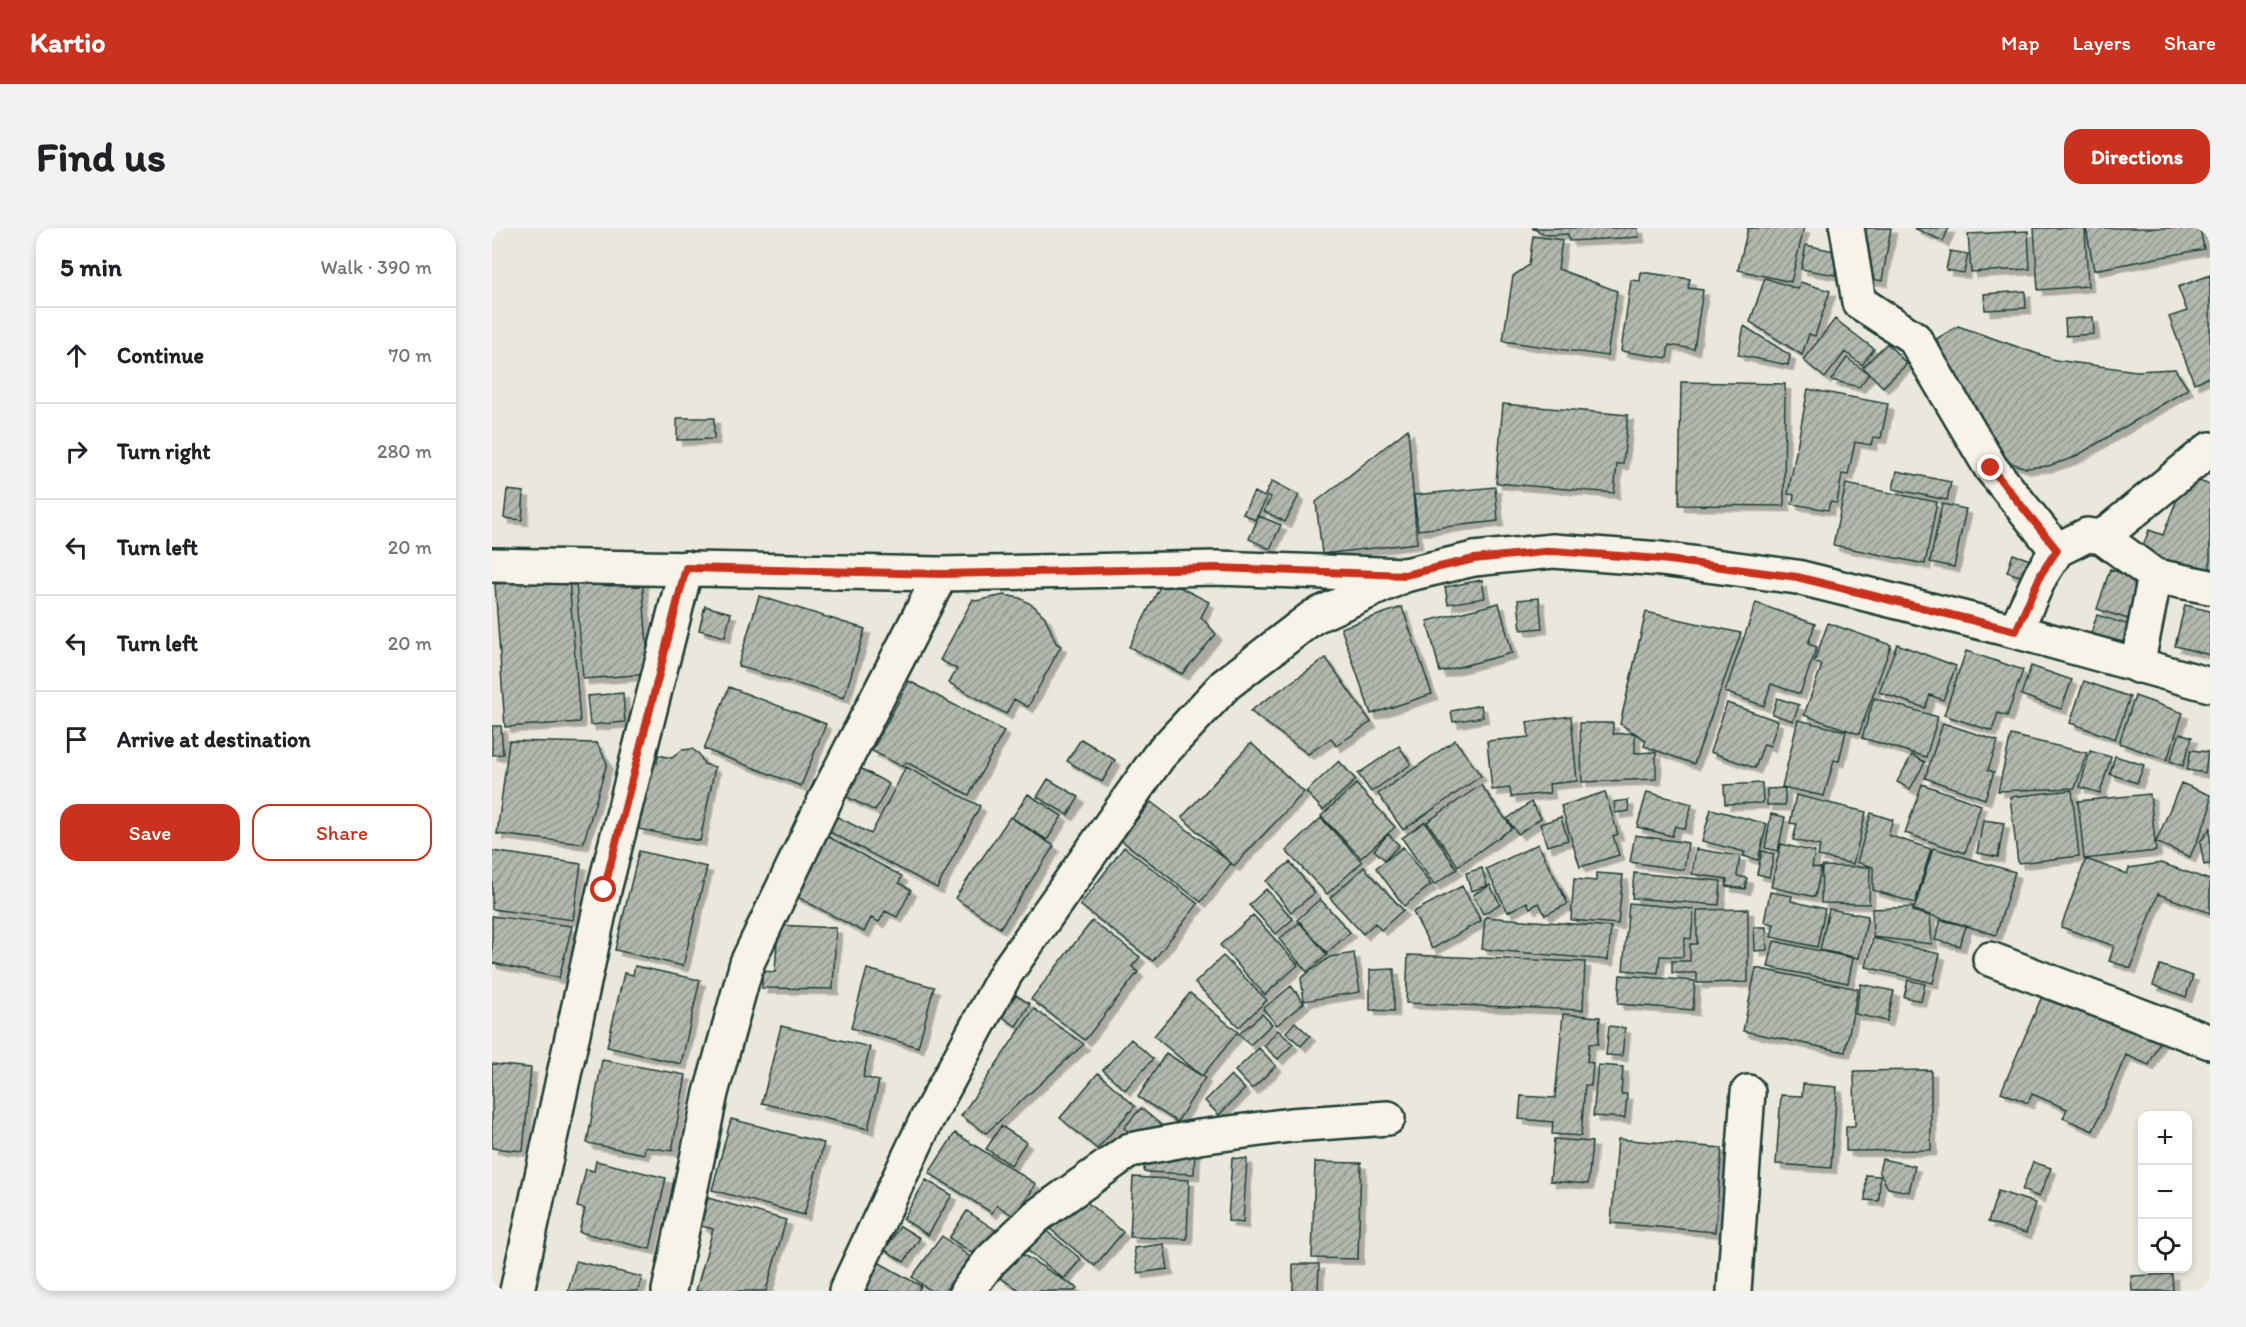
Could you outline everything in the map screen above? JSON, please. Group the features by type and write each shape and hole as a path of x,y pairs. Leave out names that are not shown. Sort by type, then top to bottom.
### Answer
{"street":[{"path":"1847,228 1859,302 1914,338 1991,468 2057,550"},
{"path":"2102,537 2210,449"},
{"path":"2016,631 2041,574 2057,550 2087,535 2102,537 2154,576 2210,586"},
{"path":"846,1291 926,1121 1006,974 1159,756 1225,685 1313,617 1405,575 1474,559 1553,551 1661,559 1797,577 2016,631 2210,685"},
{"path":"492,565 941,574 1217,568 1405,575"},
{"path":"517,1291 604,890 686,568"},
{"path":"669,1291 711,1093 747,963 829,792 941,574"},
{"path":"2137,666 2154,576"},
{"path":"1990,959 2210,1042"},
{"path":"1734,1291 1748,1092"},
{"path":"967,1291 990,1261 1037,1216 1130,1150 1199,1137 1291,1125 1388,1118"}],"building":[{"path":"1532,228 1638,228 1639,237 1569,241 1568,234 1547,235"},
{"path":"1748,228 1804,228 1791,282 1738,270"},
{"path":"1858,228 1891,228 1882,281 1859,277"},
{"path":"1914,228 1949,228 1943,241"},
{"path":"2034,228 2085,228 2088,286 2038,290"},
{"path":"2086,228 2200,228 2204,249 2094,270"},
{"path":"2028,231 2030,269 1971,272 1968,234"},
{"path":"1533,236 1562,240 1558,269 1617,291 1607,356 1503,341 1513,276 1529,265"},
{"path":"1806,245 1839,252 1835,275 1801,269"},
{"path":"1950,251 1968,254 1964,273 1946,270"},
{"path":"1641,272 1690,279 1688,288 1703,290 1694,349 1669,345 1667,358 1621,351 1631,280 1640,281"},
{"path":"2210,275 2210,377 2194,383 2169,317 2187,311 2178,287"},
{"path":"1765,278 1798,289 1800,282 1830,291 1815,336 1809,334 1802,355 1750,322"},
{"path":"2025,291 2026,308 1985,310 1984,294"},
{"path":"2093,317 2094,334 2066,336 2065,319"},
{"path":"1835,319 1874,349 1862,365 1845,352 1825,378 1803,360"},
{"path":"1744,326 1790,355 1788,365 1738,355"},
{"path":"1958,326 2055,360 2136,371 2175,369 2188,389 2073,458 2048,466 2026,468 2002,460 1926,345"},
{"path":"1887,343 1907,364 1883,387 1863,367"},
{"path":"1847,358 1869,374 1859,387 1831,380"},
{"path":"1681,382 1785,384 1784,506 1679,505"},
{"path":"1808,389 1888,404 1881,438 1873,437 1871,445 1855,442 1848,475 1842,474 1837,503 1830,502 1828,510 1792,504 1794,495 1788,494"},
{"path":"1503,404 1628,415 1623,464 1617,464 1614,493 1496,483"},
{"path":"677,418 714,418 714,439 677,440"},
{"path":"1408,429 1417,543 1322,554 1316,502"},
{"path":"1897,471 1951,482 1947,500 1893,489"},
{"path":"2186,476 2210,485 2210,577 2141,552 2149,530 2163,535"},
{"path":"1272,481 1299,495 1285,522 1264,511 1271,497 1265,495"},
{"path":"1846,484 1937,502 1925,564 1833,545"},
{"path":"1495,487 1498,521 1418,530 1414,495"},
{"path":"507,490 524,492 522,520 504,518"},
{"path":"1254,492 1267,498 1255,520 1243,514"},
{"path":"1942,504 1966,509 1954,567 1930,562"},
{"path":"1259,516 1281,525 1270,549 1249,539"},
{"path":"2013,554 2036,562 2030,579 2007,572"},
{"path":"2110,569 2147,582 2134,621 2097,609"},
{"path":"642,578 649,674 583,679 576,583"},
{"path":"569,579 580,722 505,727 495,584"},
{"path":"1164,579 1209,602 1201,617 1216,634 1182,674 1129,647"},
{"path":"1482,580 1485,598 1448,604 1445,587"},
{"path":"1004,595 1020,598 1034,606 1045,617 1056,643 1061,646 1028,707 1014,699 1006,714 949,683 957,669 940,660 973,599 976,601"},
{"path":"759,596 865,629 844,698 738,666"},
{"path":"1539,598 1542,628 1521,630 1518,600"},
{"path":"1499,603 1512,653 1440,672 1427,621"},
{"path":"1756,603 1815,624 1808,644 1817,647 1800,694 1771,684 1764,706 1725,692"},
{"path":"2185,605 2210,611 2210,655 2175,646"},
{"path":"705,606 731,613 725,637 699,630"},
{"path":"1402,607 1432,694 1371,714 1341,628"},
{"path":"1646,612 1741,633 1694,764 1644,746 1646,740 1620,724"},
{"path":"2097,615 2136,627 2129,649 2090,636"},
{"path":"1828,623 1891,645 1859,734 1804,715 1822,665 1814,662"},
{"path":"1897,644 1956,666 1943,700 1930,695 1925,708 1879,692"},
{"path":"1966,651 2023,670 2007,716 1998,713 1992,731 1944,715"},
{"path":"1326,658 1371,722 1336,746 1331,738 1308,754 1250,711"},
{"path":"2031,666 2072,680 2061,709 2021,695"},
{"path":"909,681 1004,731 969,795 906,762 903,767 872,751"},
{"path":"2084,681 2130,697 2115,739 2070,723"},
{"path":"729,687 826,724 801,786 704,749"},
{"path":"623,693 625,722 590,725 587,696"},
{"path":"2135,696 2183,713 2167,760 2119,743"},
{"path":"1777,698 1799,705 1793,721 1772,714"},
{"path":"1874,698 1938,717 1926,757 1862,738"},
{"path":"1727,703 1778,721 1770,746 1764,744 1755,768 1710,752"},
{"path":"1481,705 1483,717 1453,722 1451,711"},
{"path":"1571,716 1577,781 1549,784 1550,793 1511,797 1510,788 1492,790 1487,741 1529,737 1527,722"},
{"path":"1798,720 1846,731 1839,761 1834,760 1824,796 1782,787"},
{"path":"1580,723 1613,723 1613,734 1635,733 1635,753 1656,752 1656,779 1582,782"},
{"path":"1943,723 1998,741 1988,770 1994,772 1985,799 1925,778"},
{"path":"492,726 501,726 503,754 492,755"},
{"path":"2180,733 2192,737 2183,766 2170,761"},
{"path":"2011,735 2087,753 2075,788 1998,791"},
{"path":"1081,739 1115,760 1102,782 1067,761"},
{"path":"1455,740 1481,776 1403,830 1378,794"},
{"path":"509,741 597,743 607,763 583,844 497,834"},
{"path":"1251,743 1304,792 1234,866 1182,817"},
{"path":"1399,746 1411,764 1371,792 1358,774"},
{"path":"692,749 699,754 704,764 715,767 700,841 638,829 651,762 657,763 658,755 672,758 682,750"},
{"path":"2191,750 2208,752 2205,773 2187,770"},
{"path":"2090,751 2111,757 2100,793 2080,787"},
{"path":"1912,755 1925,762 1910,789 1897,782"},
{"path":"2115,756 2144,765 2137,783 2110,774"},
{"path":"1339,761 1356,780 1323,810 1306,792"},
{"path":"858,767 889,784 875,811 843,795"},
{"path":"906,767 980,806 937,888 822,828 830,813 871,834"},
{"path":"1048,779 1079,797 1068,815 1037,797"},
{"path":"1762,783 1763,803 1725,804 1724,785"},
{"path":"2181,783 2210,795 2210,811 2190,857 2156,842"},
{"path":"1356,784 1395,827 1361,858 1321,816"},
{"path":"1922,784 1981,805 1965,853 1905,833"},
{"path":"1481,785 1512,828 1458,866 1427,822"},
{"path":"1785,788 1785,805 1767,805 1767,789"},
{"path":"2072,790 2079,856 2018,863 2010,797"},
{"path":"1605,792 1618,834 1613,836 1619,855 1580,867 1561,806"},
{"path":"1647,792 1692,804 1685,829 1675,826 1672,836 1637,827"},
{"path":"1028,794 1062,816 1047,840 1012,818"},
{"path":"2150,794 2156,851 2084,859 2078,801"},
{"path":"1796,795 1866,812 1853,864 1818,856 1820,846 1793,840 1797,824 1790,823"},
{"path":"1628,800 1629,811 1615,813 1614,802"},
{"path":"1151,802 1231,863 1201,902 1121,840"},
{"path":"1531,802 1541,818 1518,834 1507,819"},
{"path":"1711,809 1767,824 1758,860 1743,856 1745,852 1702,841"},
{"path":"1871,813 1893,820 1888,835 1931,849 1915,903 1873,890 1873,867 1857,862"},
{"path":"1771,814 1785,817 1778,851 1765,848"},
{"path":"1010,817 1054,846 1000,928 955,898"},
{"path":"1561,817 1568,840 1547,846 1540,824"},
{"path":"1321,818 1362,862 1327,894 1286,851"},
{"path":"1983,820 2004,823 1998,857 1977,853"},
{"path":"1425,822 1457,869 1434,885 1402,838"},
{"path":"2210,828 2210,864 2204,865 2200,842"},
{"path":"1388,834 1399,845 1385,860 1374,850"},
{"path":"1635,835 1688,843 1684,870 1630,862"},
{"path":"827,836 902,876 899,883 911,890 897,917 885,911 879,922 871,918 864,932 795,896"},
{"path":"1538,844 1568,904 1545,915 1539,903 1530,908 1527,902 1508,912 1486,869"},
{"path":"1781,844 1815,852 1812,867 1821,868 1815,897 1771,887"},
{"path":"1124,847 1198,904 1153,961 1080,905"},
{"path":"1403,847 1431,885 1404,906 1376,868"},
{"path":"1933,848 2015,872 1996,935 1914,910"},
{"path":"1696,849 1740,856 1737,876 1747,878 1745,889 1726,886 1727,879 1692,874"},
{"path":"492,851 581,864 573,920 492,909"},
{"path":"639,851 707,867 683,966 615,950"},
{"path":"1762,851 1774,854 1769,877 1757,874"},
{"path":"2086,859 2127,874 2129,868 2161,863 2210,880 2210,913 2158,894 2131,968 2109,961 2114,946 2061,927"},
{"path":"1290,862 1315,893 1291,912 1266,881"},
{"path":"1822,866 1870,867 1869,904 1821,903"},
{"path":"1364,867 1403,910 1381,930 1375,923 1363,934 1330,898"},
{"path":"1482,868 1487,886 1471,891 1466,873"},
{"path":"1596,873 1623,875 1618,924 1571,920 1574,879 1596,881"},
{"path":"1634,873 1721,881 1719,905 1632,898"},
{"path":"1490,885 1500,904 1483,914 1473,895"},
{"path":"1462,886 1481,921 1432,949 1413,912"},
{"path":"1266,889 1293,919 1276,934 1249,905"},
{"path":"1770,892 1792,896 1791,901 1825,909 1817,947 1771,937 1774,924 1764,922"},
{"path":"1320,899 1350,932 1327,953 1297,920"},
{"path":"1629,903 1694,909 1691,939 1685,938 1683,957 1660,956 1658,973 1623,970"},
{"path":"1913,907 1912,911 1930,916 1932,944 1873,937 1872,909"},
{"path":"1748,909 1748,982 1697,983 1697,973 1672,973 1672,961 1690,961 1690,944 1697,944 1697,910"},
{"path":"1829,909 1868,916 1859,958 1820,950"},
{"path":"1253,915 1298,965 1265,995 1220,945"},
{"path":"492,916 572,926 559,978 492,963"},
{"path":"1485,917 1611,927 1608,960 1482,949"},
{"path":"1941,920 1966,926 1960,946 1935,940"},
{"path":"1092,921 1140,957 1132,967 1138,972 1085,1040 1031,999"},
{"path":"1300,922 1327,955 1307,972 1279,939"},
{"path":"778,925 836,928 833,989 762,988 762,971 775,972"},
{"path":"1754,927 1766,927 1767,950 1755,951"},
{"path":"1873,938 1940,954 1933,983 1866,967"},
{"path":"1774,941 1853,958 1848,983 1768,967"},
{"path":"1354,953 1360,992 1304,1001 1301,978 1330,957"},
{"path":"1408,955 1585,962 1583,1010 1406,1003"},
{"path":"1223,956 1267,1000 1239,1027 1195,983"},
{"path":"2160,965 2193,976 2186,997 2153,985"},
{"path":"635,966 700,980 681,1064 607,1047 624,973 633,975"},
{"path":"1756,968 1858,989 1845,1052 1743,1031"},
{"path":"867,969 934,987 918,1047 851,1028"},
{"path":"1394,969 1394,1011 1370,1010 1370,970"},
{"path":"1620,975 1695,981 1693,1010 1618,1004"},
{"path":"1908,980 1925,984 1921,1001 1904,997"},
{"path":"1861,984 1894,991 1887,1021 1855,1014"},
{"path":"1291,986 1304,1003 1277,1025 1263,1009"},
{"path":"2046,987 2162,1036 2149,1065 2126,1055 2093,1131 2063,1118 2067,1109 2032,1094 2028,1103 2001,1092"},
{"path":"1190,993 1238,1032 1202,1076 1154,1036"},
{"path":"1016,995 1030,1004 1016,1026 1001,1016"},
{"path":"1034,1009 1084,1044 986,1133 961,1116"},
{"path":"1262,1014 1272,1024 1250,1045 1239,1034"},
{"path":"1563,1014 1600,1017 1598,1044 1589,1044 1587,1062 1593,1063 1591,1086 1585,1085 1581,1136 1552,1134 1553,1122 1519,1119 1521,1096 1555,1098"},
{"path":"1295,1022 1310,1036 1301,1046 1286,1032"},
{"path":"781,1026 870,1047 863,1077 879,1081 868,1129 762,1103"},
{"path":"1609,1026 1625,1028 1622,1056 1606,1055"},
{"path":"1278,1030 1293,1044 1278,1059 1264,1046"},
{"path":"1131,1039 1153,1059 1125,1090 1103,1070"},
{"path":"1259,1048 1276,1066 1252,1089 1235,1071"},
{"path":"1166,1053 1205,1078 1177,1122 1138,1097"},
{"path":"602,1060 686,1075 672,1151 645,1147 644,1154 587,1143"},
{"path":"492,1064 531,1068 523,1151 492,1148"},
{"path":"1598,1065 1623,1067 1621,1094 1627,1094 1625,1118 1593,1116"},
{"path":"1931,1070 1931,1150 1846,1151 1846,1126 1855,1126 1854,1071"},
{"path":"1098,1073 1135,1106 1097,1149 1060,1118"},
{"path":"1231,1075 1245,1089 1219,1115 1205,1101"},
{"path":"1803,1084 1837,1087 1831,1168 1776,1164 1781,1095 1802,1096"},
{"path":"1141,1108 1165,1128 1139,1141 1124,1128"},
{"path":"731,1119 824,1143 804,1215 712,1190"},
{"path":"1001,1126 1026,1142 1011,1165 986,1149"},
{"path":"955,1133 1036,1184 1015,1217 997,1205 992,1213 929,1173"},
{"path":"1554,1139 1592,1142 1588,1184 1550,1181"},
{"path":"1618,1139 1722,1148 1715,1232 1611,1223"},
{"path":"1195,1148 1194,1174 1144,1172 1145,1151"},
{"path":"1232,1158 1247,1159 1243,1223 1228,1221"},
{"path":"1882,1159 1915,1166 1909,1192 1888,1188 1879,1171"},
{"path":"596,1161 666,1178 650,1249 579,1232 585,1209 577,1207 586,1169 594,1171"},
{"path":"1315,1162 1361,1163 1358,1259 1312,1258"},
{"path":"2033,1162 2051,1168 2039,1197 2022,1190"},
{"path":"1866,1175 1880,1176 1879,1201 1865,1200"},
{"path":"1133,1177 1189,1180 1187,1239 1130,1237"},
{"path":"926,1180 952,1195 928,1235 903,1219"},
{"path":"1998,1191 2035,1203 2026,1233 1988,1222"},
{"path":"1078,1195 1123,1232 1095,1266 1050,1229"},
{"path":"708,1198 786,1220 766,1291 696,1291 713,1229 701,1226"},
{"path":"967,1211 997,1231 980,1258 949,1238"},
{"path":"1039,1225 1081,1259 1064,1279 1022,1246"},
{"path":"900,1226 920,1238 904,1262 885,1250"},
{"path":"942,1236 970,1257 945,1291 931,1291 912,1277"},
{"path":"1164,1244 1168,1269 1138,1273 1134,1248"},
{"path":"1017,1251 1077,1288 1075,1291 1021,1291 1000,1278"},
{"path":"576,1261 642,1277 638,1291 568,1291"},
{"path":"878,1262 921,1286 918,1291 862,1291"},
{"path":"1293,1264 1319,1264 1318,1291 1293,1291"},
{"path":"2172,1274 2173,1291 2132,1291 2131,1276"}],"route":[{"path":"604,890 686,568 941,574 1217,568 1405,575 1474,559 1553,551 1661,559 1797,577 2016,631 2041,574 2057,550 1991,468"}]}
